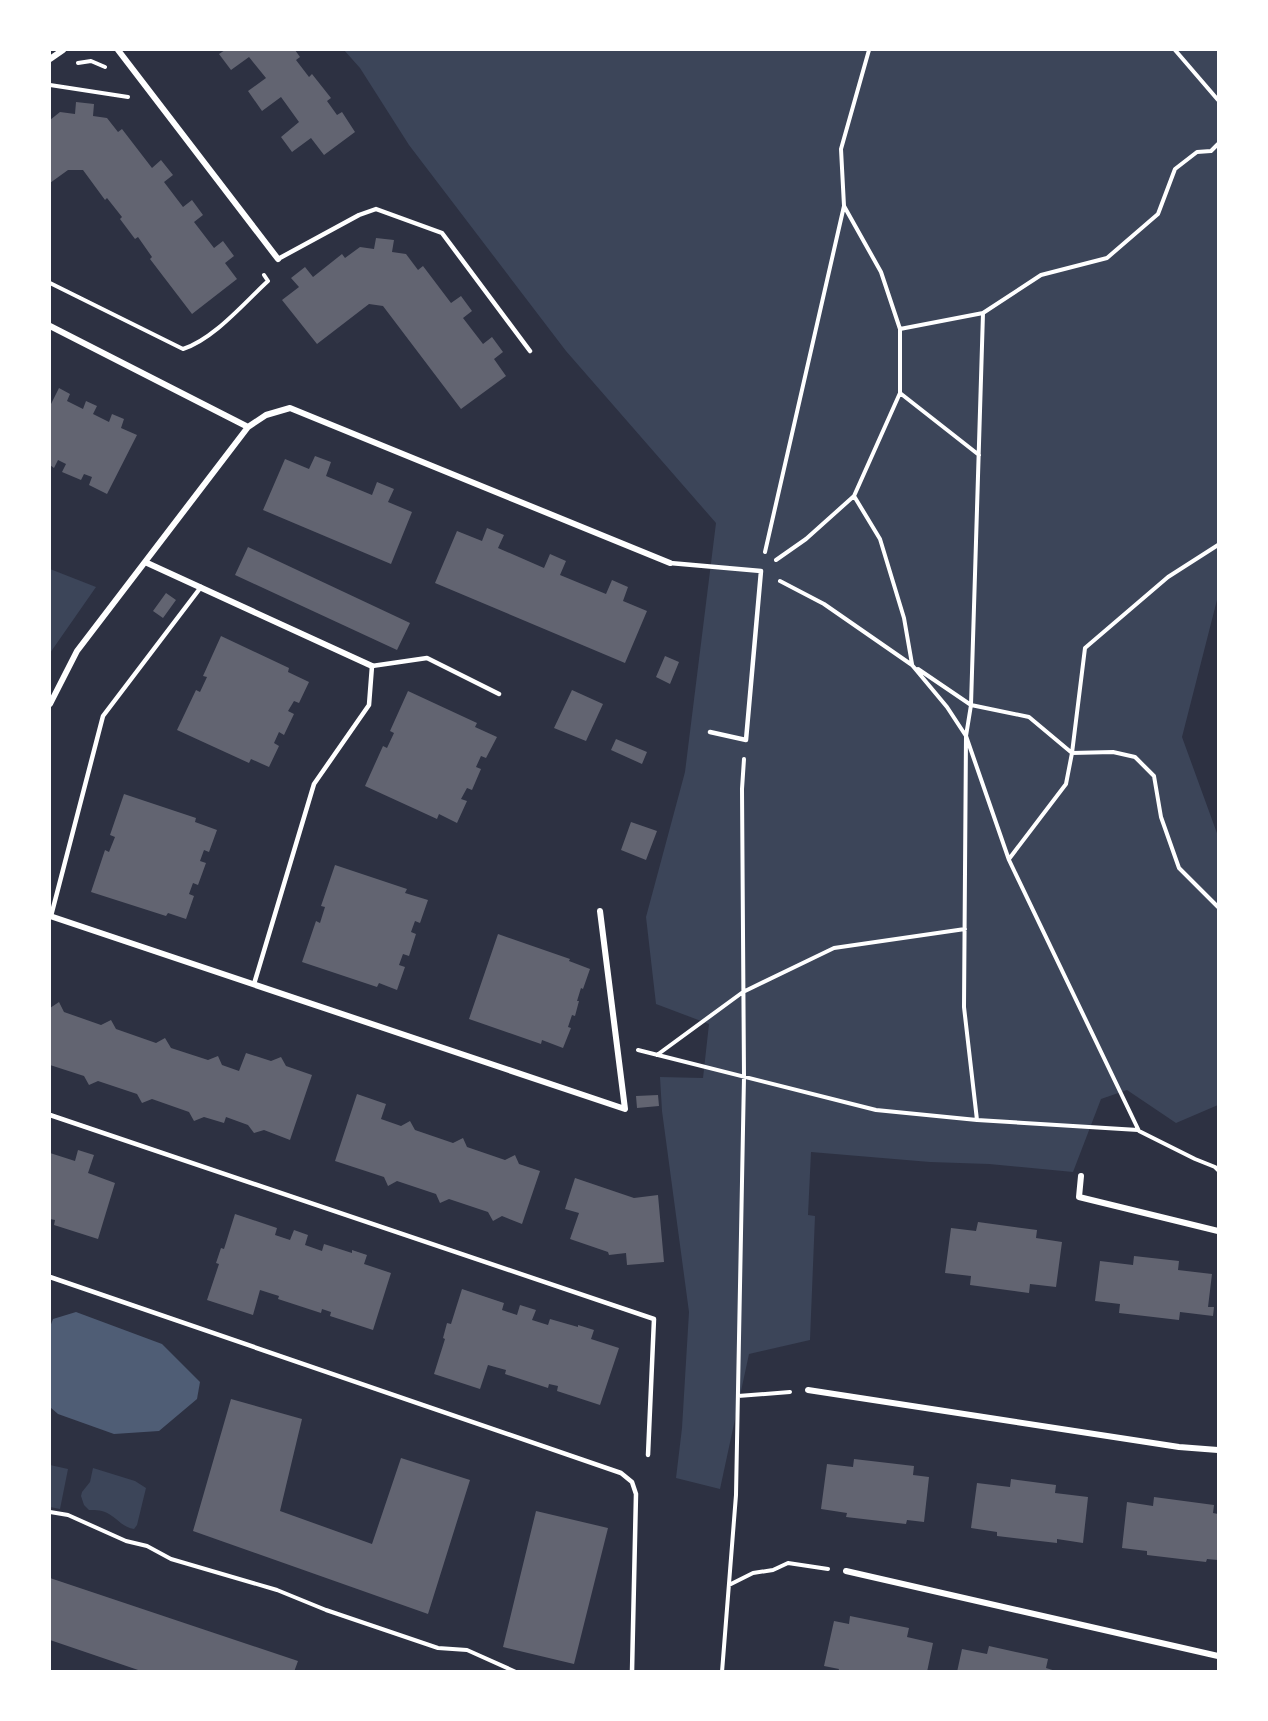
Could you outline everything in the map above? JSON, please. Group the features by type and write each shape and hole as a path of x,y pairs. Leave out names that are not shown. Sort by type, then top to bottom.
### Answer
{"street":[{"path":"50,59 63,50"},
{"path":"118,50 278,259"},
{"path":"50,326 248,427"},
{"path":"50,704 76,651 248,427 266,415 290,408 670,562"},
{"path":"145,562 372,666"},
{"path":"50,916 625,1109 600,911"},
{"path":"1081,1176 1079,1197 1218,1231"},
{"path":"808,1390 1179,1447 1218,1450"},
{"path":"846,1571 1218,1656"}],"lane":[{"path":"278,259 359,215 376,209 442,233 530,351"},
{"path":"670,562 761,570 746,740 710,732"},
{"path":"50,916 103,716 201,587"},
{"path":"254,984 314,784 369,705 372,666 427,658 499,694"},
{"path":"50,1115 654,1319 648,1455"},
{"path":"50,1277 621,1473 632,1482 636,1494 632,1671"}],"path":[{"path":"761,570 844,206 841,149 869,50"},
{"path":"1175,50 1218,100"},
{"path":"69,65 91,61 105,67 111,74"},
{"path":"50,85 128,97 122,89"},
{"path":"900,329 983,313 1041,275 1107,258 1158,214 1175,169 1197,152 1211,151 1218,144"},
{"path":"761,570 806,539 854,496 900,393 900,329 881,272 844,206"},
{"path":"50,283 183,350 192,347 217,329 268,280 261,271"},
{"path":"977,1120 964,1007 966,736 971,705 983,313"},
{"path":"900,393 979,455"},
{"path":"854,496 880,539 904,618 912,665 947,707 966,736 1009,860 1139,1131"},
{"path":"1009,860 1066,784 1085,648 1168,577 1218,544"},
{"path":"761,570 825,604 971,705 1029,717 1072,753 1113,752 1135,757 1154,776 1161,817 1179,868 1218,907"},
{"path":"722,1671 736,1495 744,1077 742,789 746,740"},
{"path":"656,1055 743,992 834,948 965,929"},
{"path":"616,1045 876,1110 977,1120 1139,1131 1218,1170"},
{"path":"738,1396 808,1390"},
{"path":"50,1512 68,1515 126,1541 147,1546 171,1559 277,1590 326,1610 438,1648 467,1650 516,1671"},
{"path":"729,1585 753,1573 773,1570 788,1563 846,1571"}],"shaded area":[{"path":"344,50 1218,50 1218,596 1182,737 1218,836 1218,1105 1176,1123 1127,1090 1101,1099 1073,1172 811,1152 808,1215 815,1216 810,1340 749,1354 720,1489 676,1478 682,1428 689,1312 662,1111 660,1077 703,1078 709,1024 656,1004 646,917 685,772 716,523 566,351 409,145 360,68"},
{"path":"50,569 96,587 50,653"},
{"path":"76,1312 162,1344 200,1382 197,1399 159,1431 114,1434 58,1414 50,1407 50,1327 53,1319"},
{"path":"50,1465 68,1469 60,1509 50,1507"},
{"path":"93,1468 135,1481 146,1488 134,1529 123,1525 107,1513 89,1510 84,1505 81,1496 90,1482"}],"building":[{"path":"225,50 295,50 300,57 296,60 309,77 312,74 331,98 327,101 337,115 342,112 355,132 324,155 311,138 292,152 281,137 299,122 281,97 262,111 248,91 266,78 249,57 231,70 219,54"},
{"path":"76,102 94,104 93,116 107,118 118,132 122,129 152,168 161,160 173,175 164,182 183,207 192,200 203,215 194,222 214,248 223,241 234,256 225,263 237,279 192,314 150,259 152,257 138,237 135,239 120,219 122,217 107,198 105,200 83,170 68,170 50,183 50,120 60,112 75,114"},
{"path":"376,238 394,240 392,252 406,254 418,270 423,266 451,303 461,296 472,311 463,318 483,344 492,337 503,352 494,359 506,376 461,409 383,306 369,304 317,344 282,300 299,287 291,278 305,267 313,277 342,254 345,258 360,247 374,249"},
{"path":"59,388 70,394 67,401 83,409 86,401 97,406 93,414 109,422 112,414 124,419 121,428 137,435 107,494 89,485 92,477 84,474 81,480 62,472 66,464 58,460 54,468 50,465 50,406"},
{"path":"315,456 331,462 326,476 372,495 377,482 394,489 388,502 412,512 391,564 263,510 285,459 309,469"},
{"path":"487,528 504,535 498,548 544,568 550,554 566,561 560,575 606,594 612,580 628,587 623,601 647,611 625,663 435,583 457,531 482,541"},
{"path":"248,547 410,623 397,650 235,575"},
{"path":"166,593 176,600 163,618 153,611"},
{"path":"221,636 289,668 288,672 309,682 299,703 294,701 288,711 294,714 284,735 279,732 274,743 279,746 269,767 251,759 249,763 177,730 196,690 200,692 207,677 203,676"},
{"path":"665,656 679,662 670,684 656,677"},
{"path":"572,690 603,704 586,741 554,728"},
{"path":"408,691 477,723 475,727 497,737 486,758 481,756 476,767 481,769 472,790 467,788 461,799 467,801 457,823 439,814 437,819 365,786 383,746 387,748 394,733 390,731"},
{"path":"616,739 647,752 642,764 611,750"},
{"path":"124,794 196,818 195,822 217,830 209,852 204,850 200,861 206,863 198,885 193,883 189,894 194,896 186,919 168,913 166,916 91,892 105,850 109,852 115,837 110,835"},
{"path":"631,822 657,831 646,860 621,850"},
{"path":"335,865 407,889 405,893 428,900 420,923 415,921 411,932 416,934 409,956 403,954 399,965 405,967 397,990 379,983 377,987 302,962 316,921 320,923 325,907 321,906"},
{"path":"498,934 570,959 569,961 590,969 583,989 581,988 575,1016 572,1015 568,1027 571,1028 563,1048 542,1040 541,1044 469,1019"},
{"path":"59,1002 64,1012 101,1025 111,1020 116,1029 156,1043 165,1038 171,1048 208,1060 218,1056 222,1065 239,1071 246,1053 271,1061 281,1057 286,1066 312,1075 290,1140 264,1130 254,1133 248,1125 226,1117 224,1123 204,1117 194,1121 189,1112 152,1099 142,1103 137,1094 98,1081 89,1085 84,1076 50,1065 50,1008"},
{"path":"357,1094 386,1104 381,1119 401,1126 410,1121 415,1130 453,1143 463,1138 467,1147 505,1160 515,1155 519,1164 540,1171 522,1224 502,1216 493,1221 488,1212 449,1199 440,1203 436,1194 397,1181 388,1186 384,1177 335,1161"},
{"path":"658,1095 659,1106 637,1108 636,1096"},
{"path":"78,1150 94,1155 88,1173 115,1183 98,1239 54,1225 55,1220 50,1219 50,1153 75,1161"},
{"path":"575,1178 634,1198 658,1195 664,1262 627,1265 626,1253 609,1255 608,1252 570,1239 579,1213 565,1209"},
{"path":"235,1214 277,1228 275,1235 290,1240 294,1230 308,1235 305,1245 322,1251 324,1244 367,1255 364,1264 391,1273 373,1330 330,1316 331,1312 322,1309 321,1313 278,1299 279,1296 260,1290 253,1315 207,1300 219,1264 216,1263 221,1248 224,1249"},
{"path":"978,1222 1037,1230 1036,1238 1062,1242 1056,1287 1030,1284 1029,1293 970,1285 971,1276 945,1273 951,1228 976,1231"},
{"path":"1134,1256 1179,1261 1178,1270 1212,1274 1208,1307 1214,1307 1213,1316 1180,1312 1179,1320 1119,1313 1120,1304 1095,1301 1100,1261 1133,1265"},
{"path":"462,1289 504,1303 502,1310 517,1315 520,1305 536,1310 532,1320 548,1325 550,1319 594,1330 591,1339 619,1348 600,1405 557,1391 558,1386 549,1384 548,1388 505,1374 506,1370 488,1365 480,1389 434,1374 445,1339 443,1338 447,1323 451,1324"},
{"path":"231,1399 302,1419 280,1511 372,1544 401,1458 470,1480 428,1614 193,1531"},
{"path":"854,1459 914,1466 913,1475 929,1477 924,1522 907,1520 906,1524 846,1517 847,1513 821,1509 827,1464 853,1467"},
{"path":"1011,1479 1056,1485 1055,1493 1088,1497 1083,1543 1057,1539 1057,1543 997,1536 997,1532 971,1528 977,1483 1010,1487"},
{"path":"1154,1497 1214,1505 1213,1513 1218,1514 1218,1560 1207,1559 1206,1562 1147,1555 1147,1551 1122,1548 1127,1502 1153,1506"},
{"path":"536,1511 608,1528 574,1664 503,1647"},
{"path":"50,1578 298,1661 294,1672 144,1672 50,1640"},
{"path":"850,1616 909,1628 907,1637 933,1643 927,1672 838,1672 839,1669 824,1666 834,1621 849,1624"},
{"path":"989,1646 1048,1659 1046,1668 1059,1672 957,1672 962,1649 987,1654"}]}
